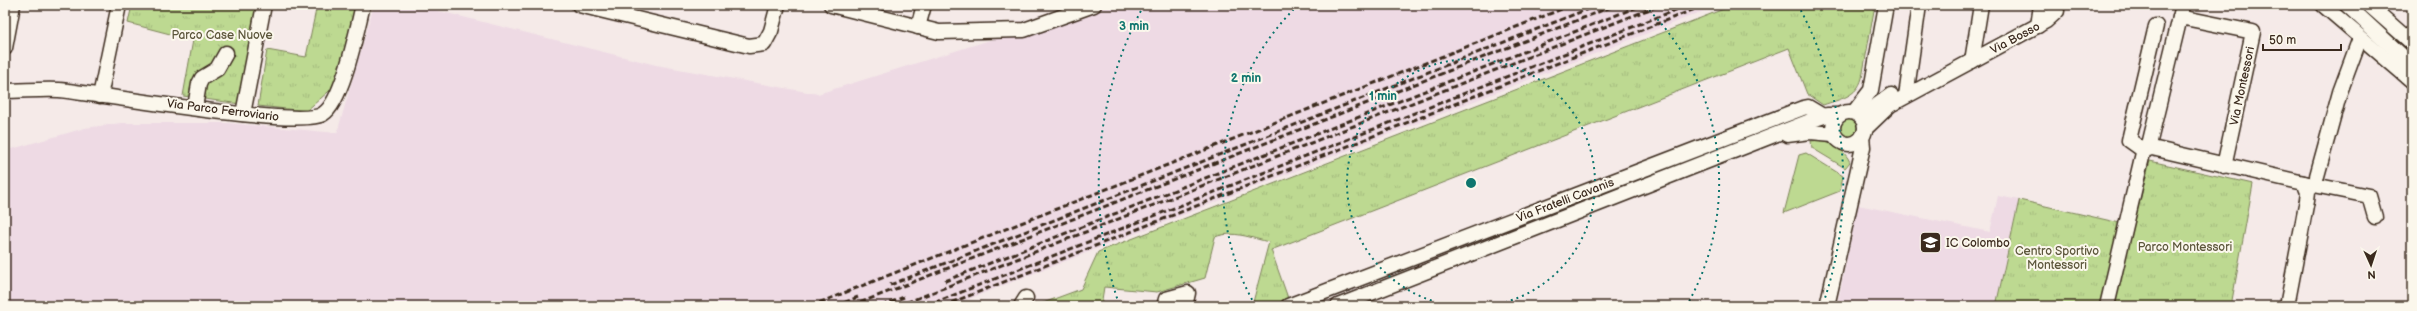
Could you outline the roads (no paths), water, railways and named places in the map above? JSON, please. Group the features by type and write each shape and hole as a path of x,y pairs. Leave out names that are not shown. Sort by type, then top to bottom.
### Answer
{"street":[{"path":"5,48 13,5"},
{"path":"100,96 119,5"},
{"path":"243,114 264,5"},
{"name":"Via Parco Ferroviario","path":"5,91 59,90 243,114 301,119 322,115 332,106 341,88 364,5"},
{"path":"580,5 749,46 764,44 771,31 778,5"},
{"path":"831,5 939,32 1024,30 1078,8 1094,5"},
{"path":"918,27 924,5"},
{"name":"Via Bosso","path":"1847,144 1856,142 1871,90 1886,5"},
{"path":"1907,91 1920,5"},
{"name":"Via Bosso","path":"1972,57 1981,5"},
{"path":"2323,5 2412,81"},
{"path":"2347,5 2412,65"},
{"path":"2369,5 2412,43"},
{"name":"Via Montessori","path":"2107,306 2181,12 2253,32 2224,166"},
{"name":"Via Bosso","path":"1861,124 1890,105 1907,91 1972,57 2040,16"},
{"path":"2156,26 2129,140 2146,150 2369,196 2375,217"},
{"path":"2317,176 2336,105 2360,38"},
{"path":"195,107 199,84 202,78 217,69 226,53"},
{"name":"Via Fratelli Cavanis","path":"1288,306 1303,303 1803,108 1808,107 1823,116"},
{"path":"1827,306 1856,171 1863,147 1861,124 1844,112 1838,115 1832,126 1834,134 1840,142 1847,144 1854,156 1856,171"},
{"name":"Via Fratelli Cavanis","path":"1338,306 1823,116 1838,115"},
{"name":"Via Fratelli Cavanis","path":"1769,137 1810,132 1834,134"},
{"path":"2287,306 2308,200 2308,192 2304,183"},
{"path":"1164,306 1166,299 1188,293 1185,306"}],"railway":[{"path":"811,306 1572,5"},
{"path":"890,285 1598,5"},
{"path":"852,306 1616,5"},
{"path":"945,281 1642,5"},
{"path":"898,306 1660,5"},
{"path":"926,306 1688,5"},
{"path":"943,306 1705,5"},
{"path":"836,306 858,297"},
{"path":"882,306 904,297"}],"place":[{"name":"IC Colombo","path":"1930,243"}],"park label":[{"name":"Parco Case Nuove","path":"222,35"},
{"name":"Parco Montessori","path":"2185,247"},
{"name":"Centro Sportivo Montessori","path":"2057,258"}]}
